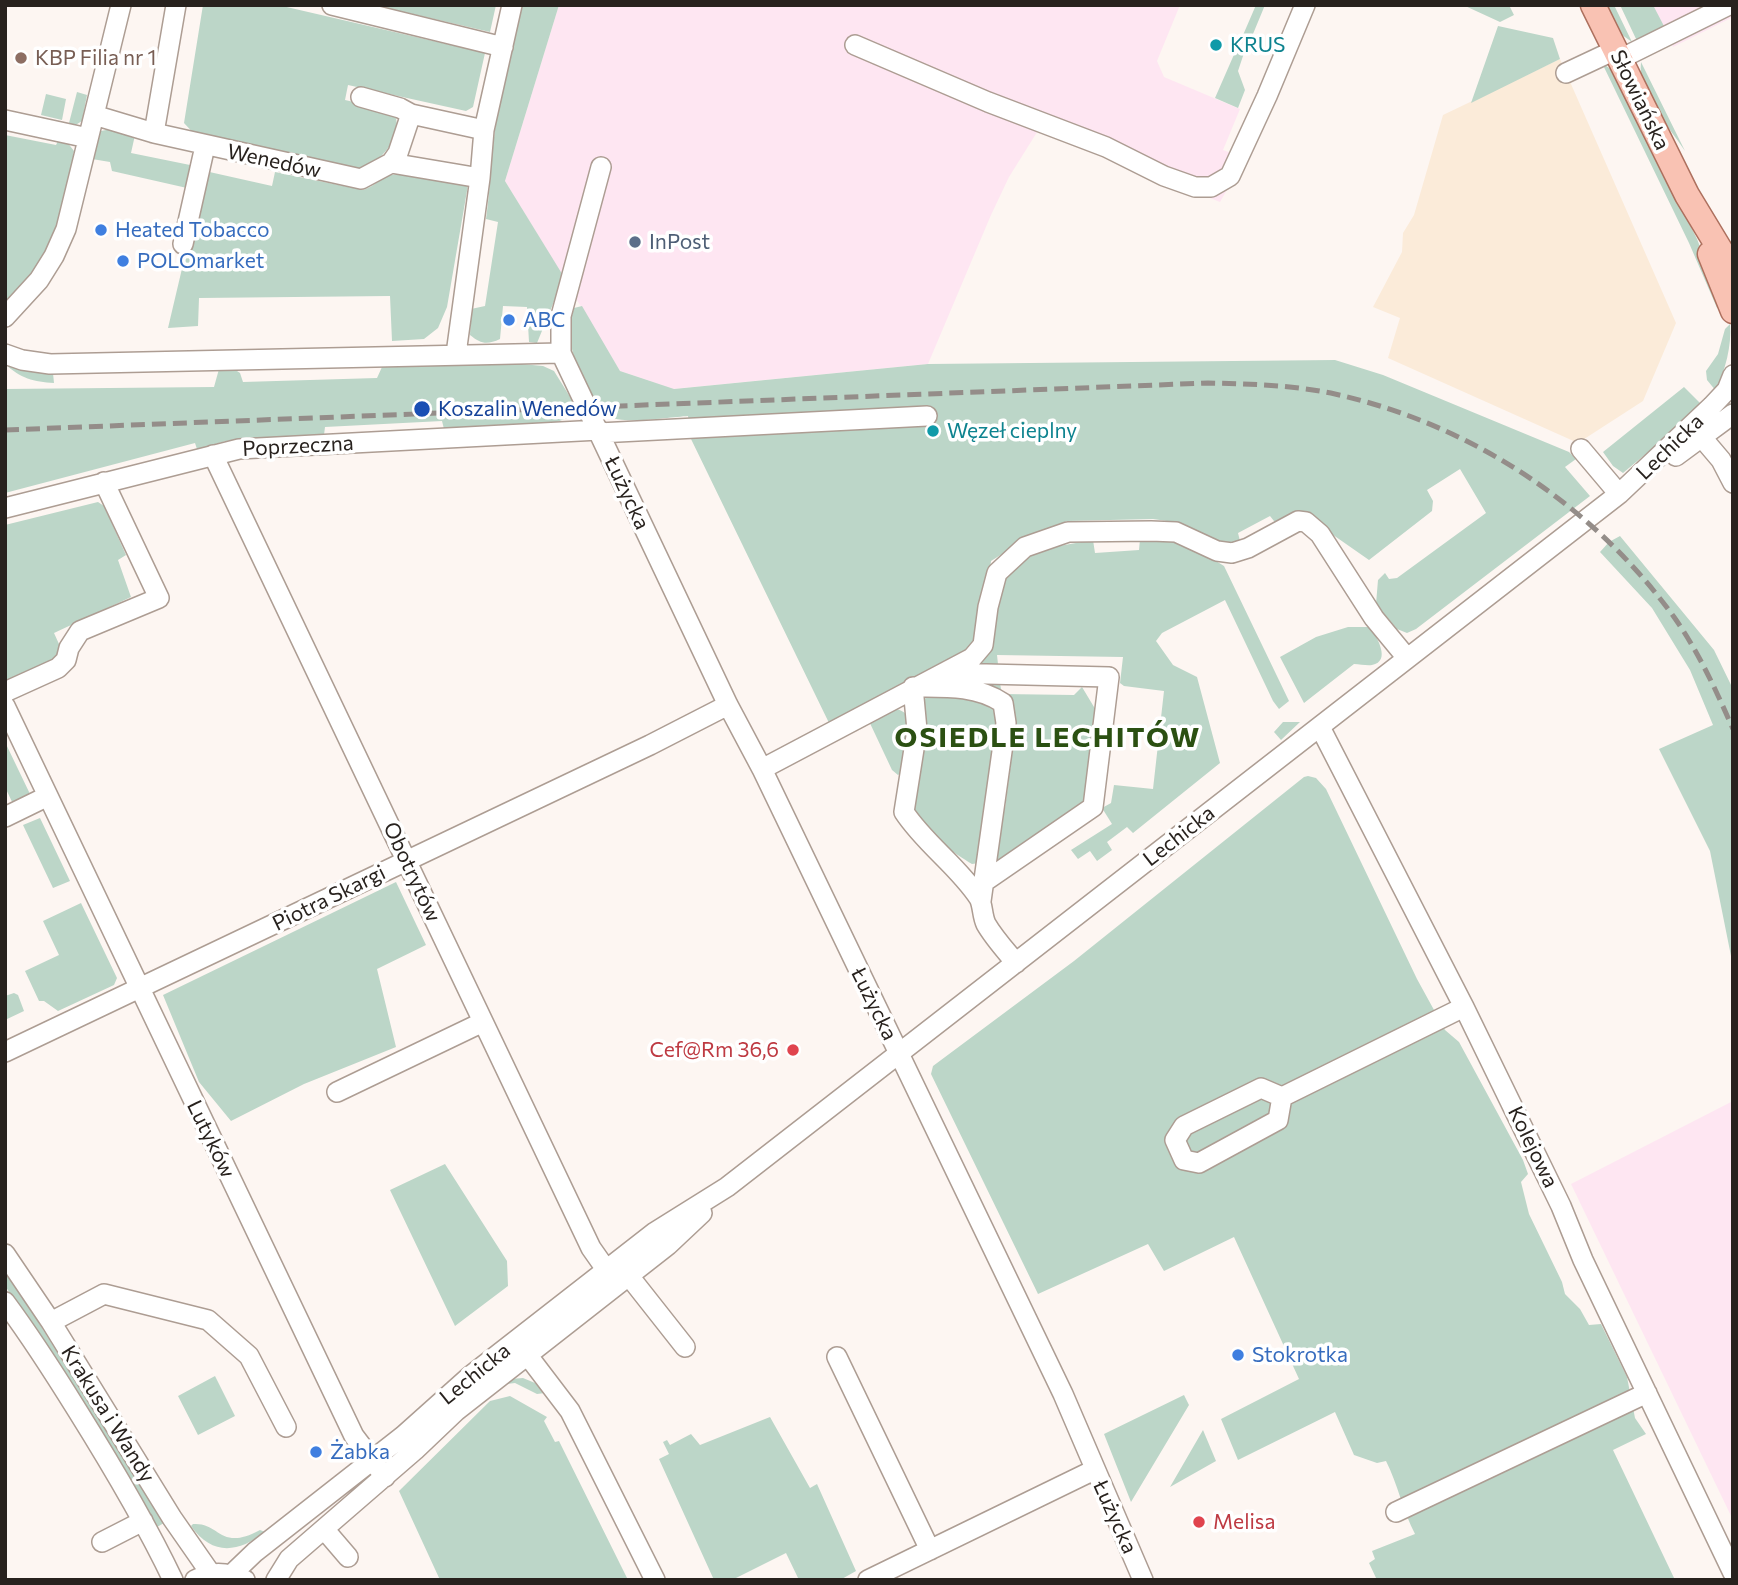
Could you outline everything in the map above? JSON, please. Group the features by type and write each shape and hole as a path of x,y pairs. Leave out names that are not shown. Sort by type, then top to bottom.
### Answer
{"main road":[{"name":"Słowiańska","path":"1593,5 1687,195 1733,311"},
{"name":"Słowiańska","path":"1687,195 1733,271"}],"street":[{"path":"5,317 39,279 62,238 121,5"},
{"path":"154,133 176,5"},
{"path":"332,5 503,47"},
{"path":"456,354 484,130 512,5"},
{"path":"855,45 988,102 1106,147 1164,176 1195,187 1211,187 1230,176 1305,5"},
{"path":"1566,73 1618,55 1729,5"},
{"path":"361,97 400,107 411,114 484,130"},
{"path":"411,114 398,153 391,163 480,178"},
{"name":"Wenedów","path":"93,116 205,146 361,179 391,163"},
{"path":"5,120 88,138"},
{"path":"183,244 205,146"},
{"path":"5,354 22,360 50,364 561,353 561,316 601,167"},
{"name":"Łużycka","path":"561,353 728,705 762,769 1068,1406 1143,1580"},
{"name":"Lechicka","path":"238,1577 255,1552 373,1459 469,1377 522,1347 617,1277 655,1232 727,1187 1625,489 1696,431 1727,390 1733,375"},
{"name":"Lechicka","path":"1696,431 1733,414"},
{"name":"Poprzeczna","path":"5,508 239,449 926,416"},
{"path":"1696,431 1721,460 1733,483"},
{"path":"1581,449 1625,489"},
{"name":"Obotrytów","path":"214,454 591,1248 685,1347"},
{"path":"6,706 66,660 69,648 80,631 159,598 104,482"},
{"path":"762,769 979,652 983,645 988,607 997,573 1025,547 1068,532 1176,532 1217,551 1232,553 1248,548 1298,521 1306,522 1320,534 1374,618 1407,658"},
{"path":"941,673 1109,677 1093,807 982,891"},
{"path":"913,687 960,688 981,692 1003,703 1006,723 981,913 1016,963"},
{"path":"913,687 917,730 904,812 927,843 982,891"},
{"name":"Piotra Skargi","path":"5,1052 728,705"},
{"name":"Lutyków","path":"6,706 354,1436 385,1476"},
{"name":"Kolejowa","path":"1320,727 1464,1007 1561,1206 1583,1260 1733,1573"},
{"path":"5,817 48,796"},
{"path":"1282,1097 1278,1120 1199,1163 1184,1160 1175,1140 1184,1126 1261,1088 1282,1097 1464,1007"},
{"path":"337,1092 483,1022"},
{"name":"Krakusa i Wandy","path":"5,1254 51,1322 173,1518 203,1577"},
{"path":"51,1322 104,1294 208,1320 249,1356 286,1427"},
{"name":"Krakusa i Wandy","path":"5,1302 39,1350 144,1521 173,1580"},
{"path":"522,1347 570,1411 655,1580"},
{"name":"Lechicka","path":"276,1580 289,1559 385,1476 522,1347"},
{"path":"837,1357 930,1550"},
{"path":"1396,1512 1647,1393"},
{"path":"868,1580 1094,1470"},
{"path":"102,1542 144,1521"},
{"path":"324,1529 348,1557"},
{"path":"203,1577 238,1577"}],"shaded area":[{"path":"559,5 1180,5 1157,61 1164,77 1240,109 1223,150 1245,158 1220,202 1039,129 1009,177 991,215 928,364 673,389 620,371 505,181"},
{"path":"1653,5 1733,5 1733,17 1673,47"},
{"path":"1560,59 1676,323 1643,401 1578,443 1388,358 1400,318 1373,307 1402,252 1403,233 1414,215 1443,115"},
{"path":"1733,1101 1733,1520 1571,1184"}],"green space":[{"path":"203,5 278,5 485,53 473,107 466,111 348,85 345,100 393,111 396,120 397,128 391,144 367,170 352,170 198,138 184,123"},
{"path":"374,5 496,5 490,32"},
{"path":"521,5 559,5 505,181 564,277 537,343 529,342 527,307 503,306 500,339 484,343 470,335 471,309 485,306 498,222 486,219 493,142"},
{"path":"1256,5 1265,5 1248,46 1240,42"},
{"path":"1463,5 1509,5 1514,15 1500,22"},
{"path":"1605,5 1614,5 1632,42 1618,32"},
{"path":"1620,5 1653,5 1665,28 1637,41"},
{"path":"1498,26 1553,38 1560,59 1471,103"},
{"path":"1236,50 1244,53 1238,71 1245,90 1238,108 1215,98"},
{"path":"1641,62 1685,151 1649,98 1641,74"},
{"path":"1602,63 1615,72 1697,239 1723,305 1717,308 1689,243"},
{"path":"77,92 87,95 82,121 74,126 69,123"},
{"path":"46,94 66,99 62,120 41,115"},
{"path":"111,129 135,135 131,153 195,166 187,188 112,171 110,162 92,159 101,131"},
{"path":"5,135 56,145 59,139 67,142 74,151 65,196 51,239 34,271 5,304"},
{"path":"205,171 272,186 275,172 363,190 387,176 398,174 468,185 447,307 438,328 424,339 392,341 390,296 199,298 198,326 168,328"},
{"path":"582,306 620,371 674,389 928,364 1335,360 1383,375 1569,452 1576,459 1565,467 1590,496 1416,629 1407,633 1397,629 1376,604 1378,580 1385,573 1389,579 1397,578 1486,513 1460,469 1427,490 1433,501 1432,511 1369,560 1316,523 1278,526 1270,516 1238,533 1240,541 1222,546 1197,535 1181,523 1153,519 1067,521 1029,537 991,561 984,617 972,648 830,725 691,439 688,416 614,419 602,410 589,392 569,336 574,308"},
{"path":"1730,324 1727,358 1716,391 1707,380 1706,371 1718,354 1725,329"},
{"path":"489,361 543,366 554,371 572,400 573,412 557,422 444,429 442,421 325,427 324,435 226,441 197,449 195,443 5,493 5,389 214,387 219,369 234,369 240,373 243,382 377,378 382,367"},
{"path":"5,364 53,373 54,383 28,378"},
{"path":"1684,387 1703,406 1623,473 1613,466 1603,452"},
{"path":"98,502 104,506 126,555 118,560 131,597 54,633 64,655 9,685 5,677 5,525"},
{"path":"1620,536 1714,650 1733,689 1733,966 1710,851 1659,749 1713,725 1690,670 1652,608 1600,552 1609,542"},
{"path":"1140,539 1182,540 1224,566 1289,701 1279,709 1273,701 1225,600 1162,633 1156,641 1173,665 1197,677 1220,763 1133,833 1127,827 1107,842 1112,850 1097,861 1090,851 1078,859 1071,850 1112,824 1102,808 1111,803 1114,785 1153,789 1164,691 1124,686 1120,683 1123,657 997,655 998,664 973,664 1005,575 1023,559 1042,549 1093,540 1095,553 1139,550"},
{"path":"1348,627 1371,627 1381,648 1381,659 1372,665 1354,664 1304,703 1280,657 1316,637"},
{"path":"953,677 999,678 1002,694 1074,695 1082,687 1097,712 1087,801 1002,861 996,859 1000,812 1005,808 1014,739 1009,732 1010,716"},
{"path":"933,693 982,701 995,709 999,720 979,863 972,864 950,850 921,825 914,811 919,760 927,726 921,721 923,700"},
{"path":"896,709 906,714 909,723 901,773 898,775 892,770 868,719"},
{"path":"1283,722 1300,722 1281,740 1274,732"},
{"path":"5,742 30,794 14,806 5,787"},
{"path":"1308,776 1316,778 1326,789 1417,979 1445,1030 1459,1042 1523,1160 1528,1174 1521,1182 1529,1214 1562,1282 1565,1294 1580,1309 1589,1325 1601,1324 1627,1377 1635,1418 1646,1434 1613,1450 1675,1580 1377,1580 1369,1563 1375,1559 1372,1551 1415,1534 1386,1461 1377,1463 1354,1455 1335,1412 1238,1460 1221,1419 1299,1379 1234,1237 1164,1271 1148,1244 1038,1294 931,1074 933,1066 1074,961"},
{"path":"40,818 70,881 53,888 23,825"},
{"path":"396,882 426,945 377,969 396,1047 304,1084 231,1121 199,1082 163,995"},
{"path":"81,903 117,978 114,985 58,1011 44,1001 39,1001 25,971 59,955 43,921"},
{"path":"14,993 18,995 24,1011 5,1020 5,996"},
{"path":"445,1164 507,1261 508,1286 455,1326 390,1190"},
{"path":"5,1269 164,1523 157,1527 56,1358 5,1286"},
{"path":"215,1376 235,1416 198,1435 178,1396"},
{"path":"523,1378 535,1383 545,1393 537,1394 515,1383 499,1385 510,1379"},
{"path":"1184,1395 1189,1405 1131,1502 1104,1434"},
{"path":"510,1396 547,1417 544,1421 555,1442 559,1441 628,1580 440,1580 399,1491 490,1401"},
{"path":"770,1417 810,1488 817,1484 856,1571 840,1580 799,1580 786,1553 732,1580 714,1580 659,1459 669,1454 663,1442 667,1440 670,1445 691,1434 700,1445"},
{"path":"1203,1430 1216,1461 1170,1487"},
{"path":"193,1524 209,1527 236,1538 260,1530 265,1532 245,1544 217,1547 199,1536 191,1526"}],"railway":[{"path":"5,430 1208,383 1319,391 1385,408 1433,426 1480,448 1524,474 1566,505 1605,539 1641,576 1674,617 1706,671 1733,729"}],"place":[{"name":"KRUS","path":"1216,45"},
{"name":"KBP Filia nr 1","path":"21,58"},
{"name":"Heated Tobacco","path":"101,230"},
{"name":"InPost","path":"635,242"},
{"name":"POLOmarket","path":"123,261"},
{"name":"ABC","path":"509,320"},
{"name":"Koszalin Wenedów","path":"422,409"},
{"name":"Węzeł cieplny","path":"933,431"},
{"name":"Cef@Rm 36,6","path":"793,1050"},
{"name":"Stokrotka","path":"1238,1355"},
{"name":"Żabka","path":"316,1452"},
{"name":"Melisa","path":"1199,1522"}],"district":[{"name":"OSIEDLE LECHITÓW","path":"1048,738"}]}
